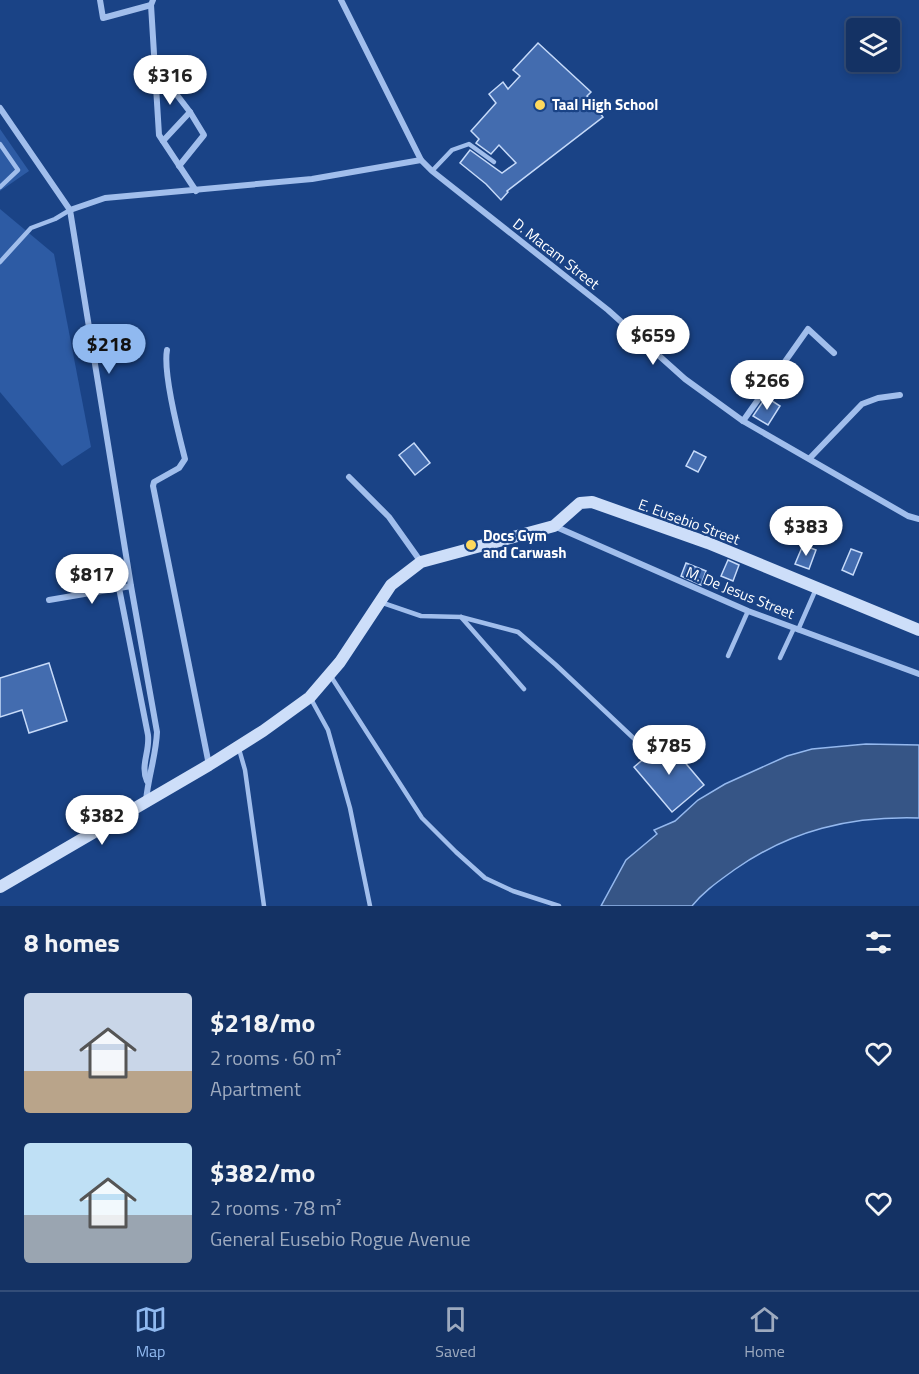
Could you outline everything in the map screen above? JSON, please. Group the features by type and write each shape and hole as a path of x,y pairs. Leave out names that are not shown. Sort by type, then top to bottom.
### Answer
{"main road":[{"name":"E. Eusebio Street","path":"554,526 580,503 592,502 708,543 919,630"},
{"path":"0,887 208,765 310,697 330,675 391,585 421,562 554,526"}],"street":[{"path":"100,0 104,18 152,2 159,135 196,191"},
{"name":"D. Macam Street","path":"341,0 421,160 432,171 608,310 685,379 743,421 908,516 919,519"},
{"path":"154,65 190,112 204,135 179,166"},
{"path":"0,108 70,210 157,732 156,754 147,781 146,801"},
{"path":"164,141 190,112"},
{"path":"70,210 105,198 312,179 421,160"},
{"path":"743,421 808,329 834,353"},
{"path":"167,350 166,357 185,462 154,482 153,486 208,765"},
{"path":"810,458 862,404 878,398 900,395"},
{"path":"349,477 388,517 421,562"},
{"name":"M. De Jesus Street","path":"554,526 748,610 919,674"},
{"path":"49,600 131,586"},
{"path":"119,588 148,735 149,744 143,768 147,781"}],"lane":[{"path":"0,144 18,170 0,187"},
{"path":"432,171 452,150 469,144 494,162"},
{"path":"0,262 31,228 55,219 70,210"},
{"path":"780,658 816,589"},
{"path":"380,601 421,616 461,617 518,632 645,749"},
{"path":"728,656 748,610"},
{"path":"461,617 524,689"},
{"path":"330,675 422,818 485,878 513,891 559,906"},
{"path":"310,697 328,730 350,808 370,906"},
{"path":"238,746 245,770 264,906"}],"shaded area":[{"path":"0,129 29,171 0,191"},
{"path":"0,209 54,254 91,447 62,466 0,392"},
{"path":"866,744 919,745 919,818 845,823 799,835 755,856 707,891 692,906 601,906 626,860 657,834 654,830 675,821 698,800 725,784 787,756 812,749"}],"building":[{"name":"Taal High School","path":"538,43 591,92 587,96 603,117 507,191 501,200 486,184 460,163 470,150 502,173 516,163 499,145 491,154 476,143 479,139 471,131 496,103 489,94 503,82 508,89 520,76 513,70"},
{"path":"766,397 780,406 768,425 753,416"},
{"path":"414,443 430,463 415,475 399,455"},
{"path":"694,451 706,457 698,472 686,466"},
{"path":"803,545 816,550 809,569 795,564"},
{"path":"851,549 862,553 853,575 842,570"},
{"path":"728,560 739,565 733,581 721,576"},
{"path":"686,563 706,571 701,585 681,576"},
{"path":"49,663 67,721 29,733 22,710 0,717 0,678"},
{"path":"666,740 704,785 672,812 634,767"}],"place":[{"name":"Taal High School","path":"540,105"},
{"name":"Docs Gym and Carwash","path":"471,545"}]}
